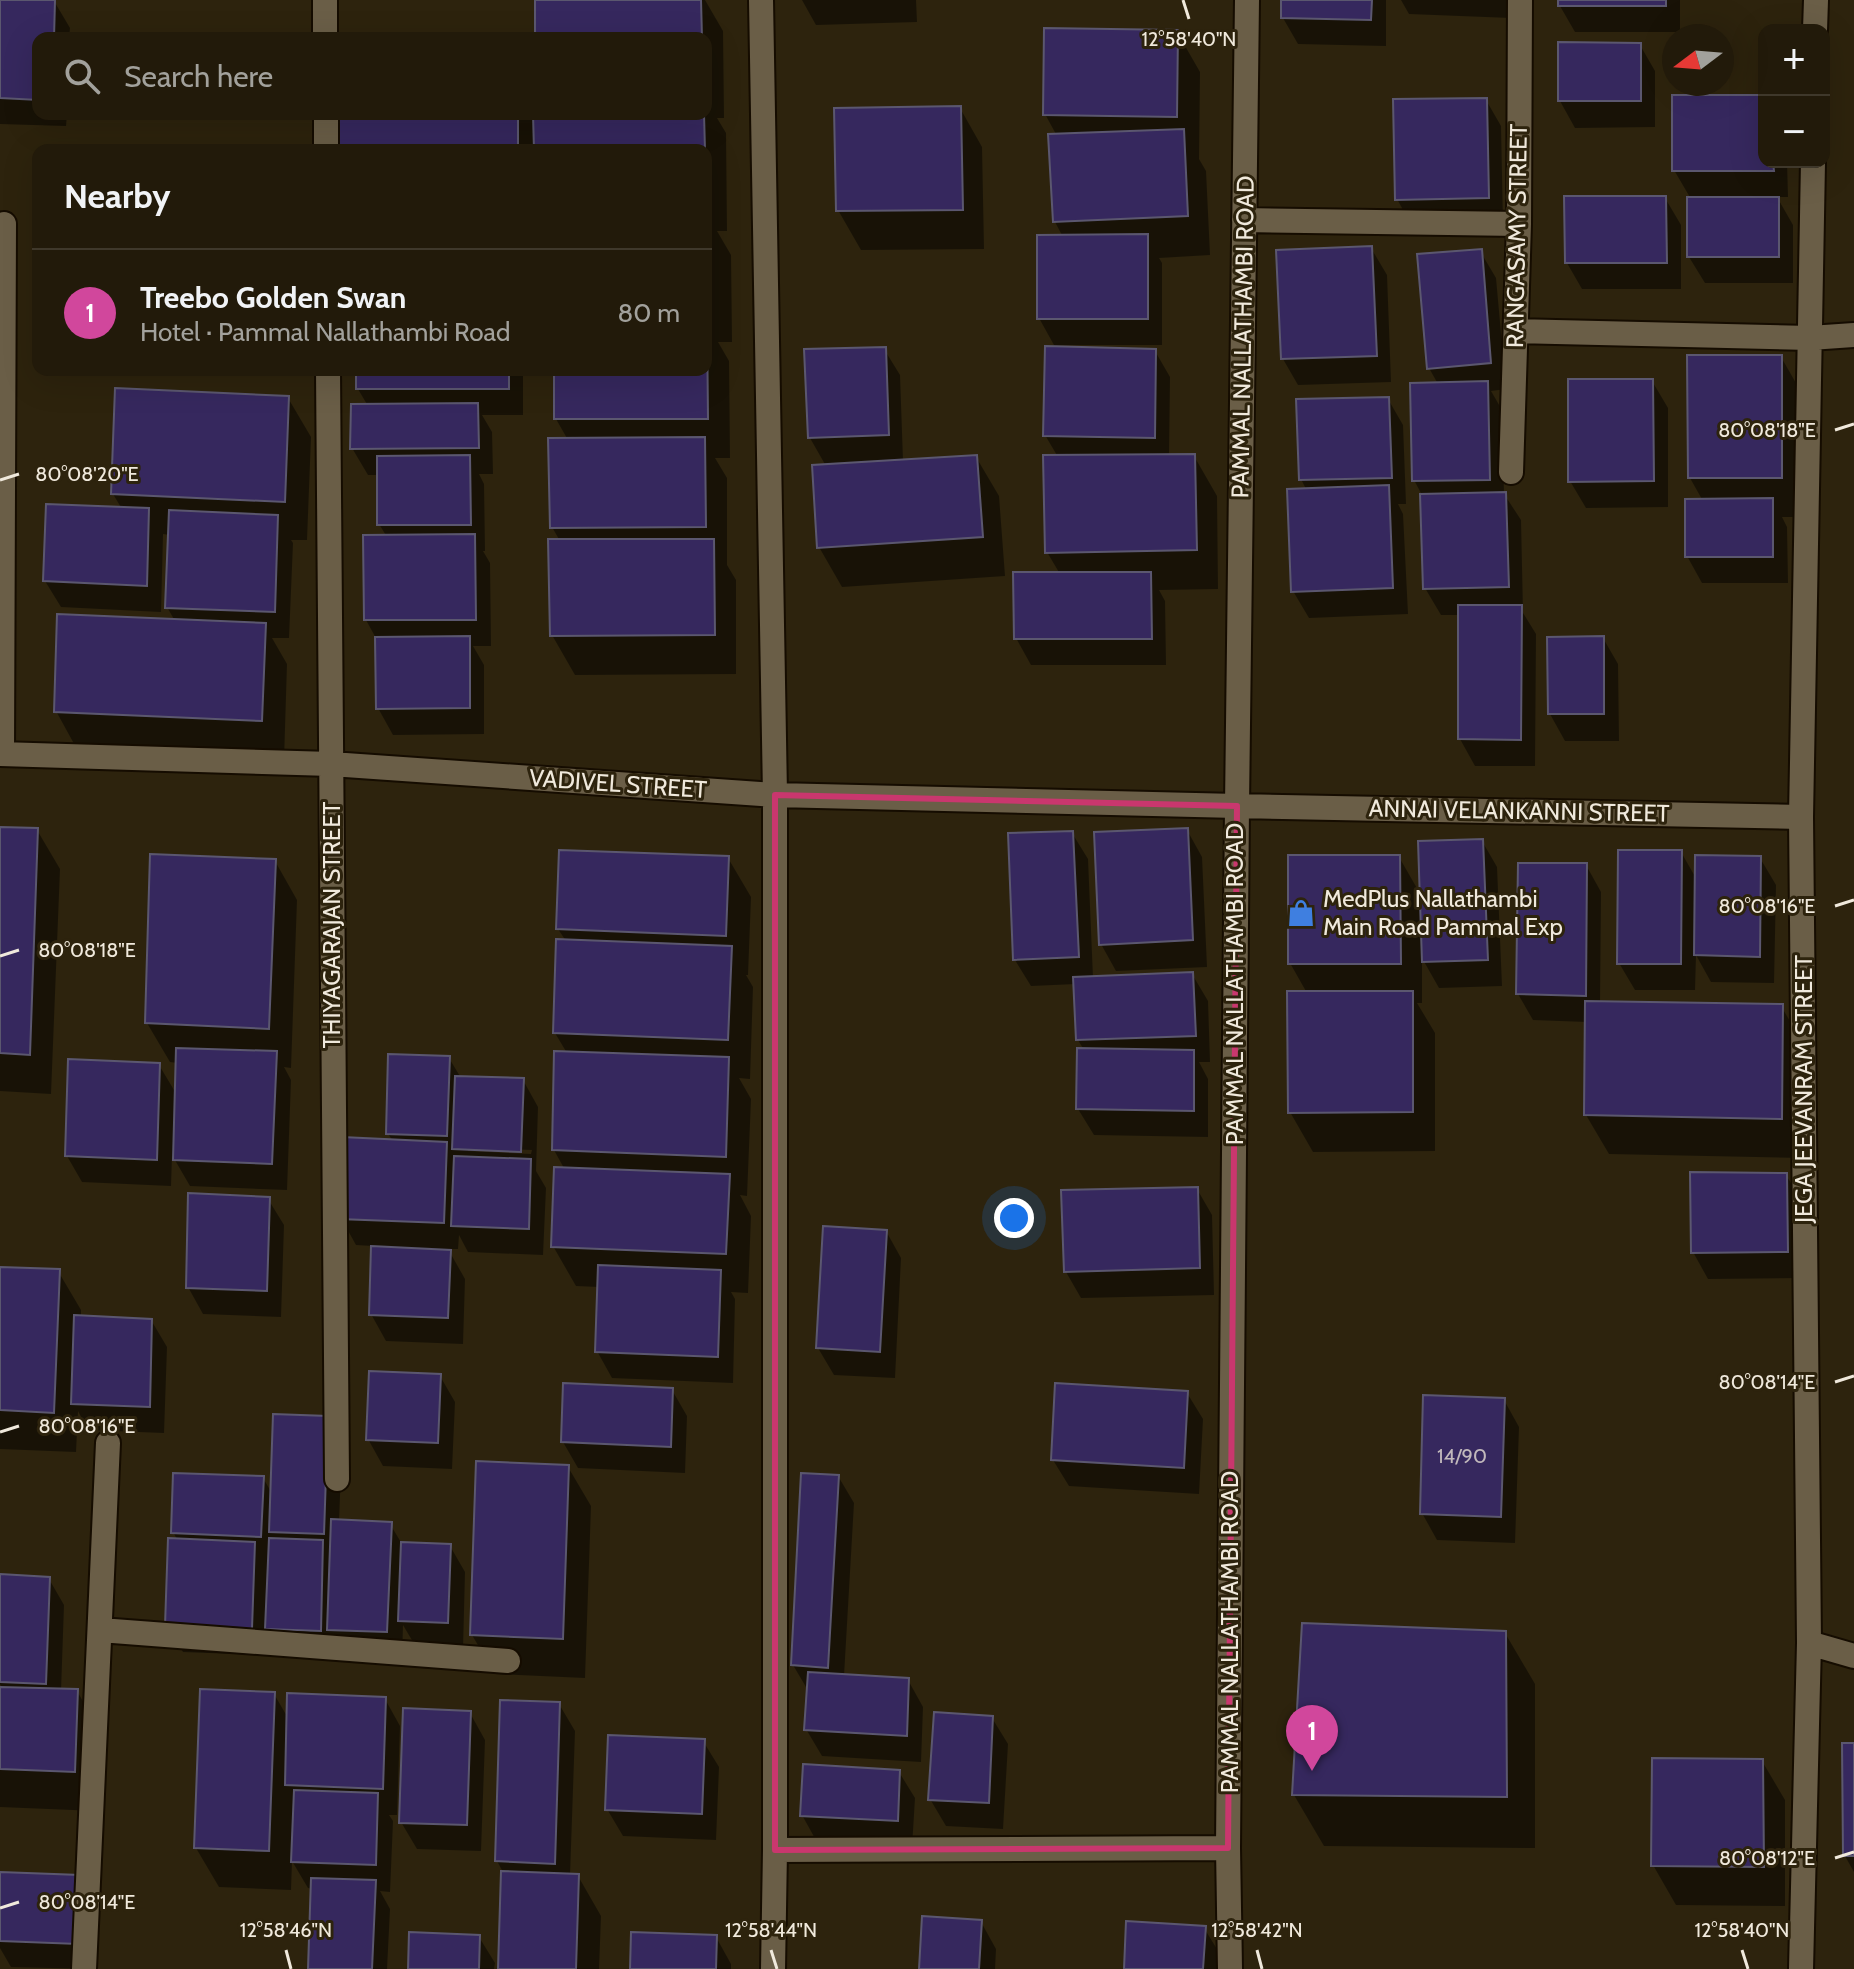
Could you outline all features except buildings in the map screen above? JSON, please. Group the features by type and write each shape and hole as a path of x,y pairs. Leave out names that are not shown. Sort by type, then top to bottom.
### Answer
{"street":[{"path":"325,0 325,32"},
{"path":"761,0 775,795 773,1969"},
{"name":"PAMMAL NALLATHAMBI ROAD","path":"1230,1969 1228,1848 1247,0"},
{"name":"RANGASAMY STREET","path":"1511,472 1519,224 1520,0"},
{"path":"1815,24 1816,0"},
{"path":"326,120 326,144"},
{"name":"JEGA JEEVANRAM STREET","path":"1801,1969 1809,1643 1801,817 1813,168"},
{"path":"1244,220 1519,224"},
{"path":"1,754 4,224"},
{"path":"1516,331 1810,338 1854,335"},
{"name":"THIYAGARAJAN STREET","path":"328,376 337,1479"},
{"name":"VADIVEL STREET","path":"1,754 331,764 775,795 1237,806"},
{"name":"ANNAI VELANKANNI STREET","path":"1237,806 1801,817"},
{"path":"84,1969 108,1443"},
{"path":"100,1630 508,1661"},
{"path":"1809,1643 1854,1656"},
{"path":"775,1850 1228,1848"}],"highlighted area":[{"path":"775,795 1237,806 1228,1848 775,1850"}],"place":[{"name":"MedPlus Nallathambi Main Road Pammal Exp","path":"1301,913"},
{"name":"Treebo Golden Swan","path":"1312,1771"}]}
